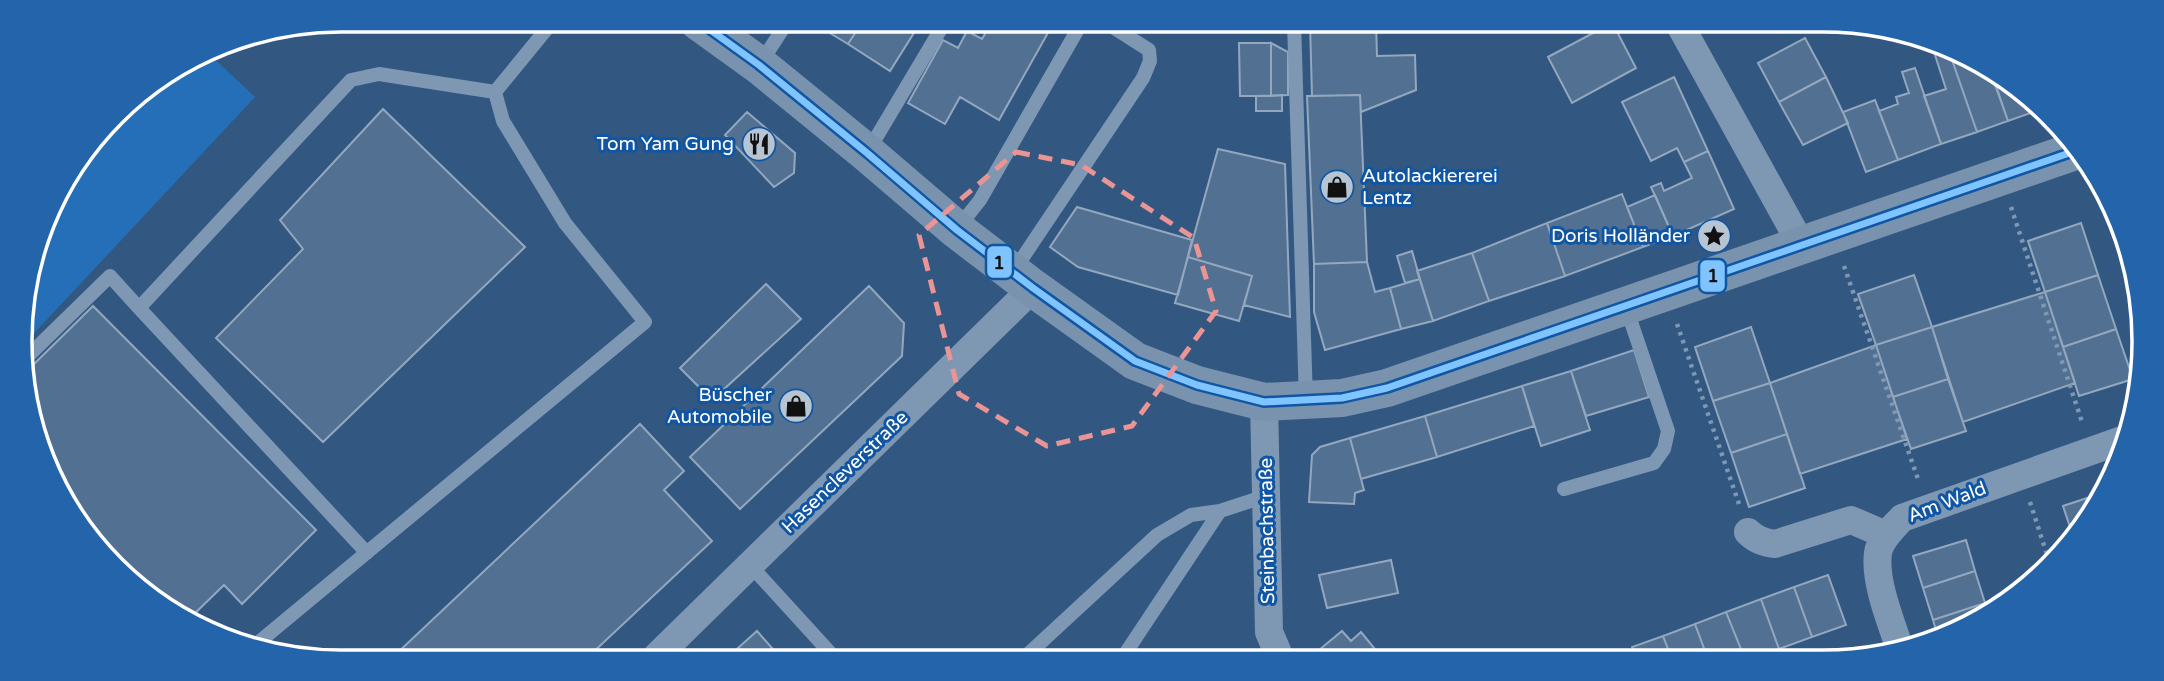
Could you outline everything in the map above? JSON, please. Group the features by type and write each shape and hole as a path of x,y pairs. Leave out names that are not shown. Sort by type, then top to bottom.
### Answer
{"main road":[{"path":"712,31 759,65 957,230 1135,361 1196,385 1264,402 1342,398 1387,388 2070,153"}],"street":[{"path":"1683,31 1802,246"},
{"name":"Hasencleverstraße","path":"663,650 750,565 1023,281"},
{"name":"Steinbachstraße","path":"1264,402 1269,632 1274,650"},
{"name":"Am Wald","path":"1897,641 1884,599 1878,552 1886,534 1902,518 2115,442"},
{"path":"1748,532 1765,543 1775,544 1851,520 1886,534"}],"lane":[{"path":"495,92 545,31"},
{"path":"759,65 781,31"},
{"path":"867,153 940,31"},
{"path":"957,230 980,200 1077,31"},
{"path":"1023,281 1143,78 1150,61 1149,50 1119,31"},
{"path":"1294,31 1306,401"},
{"path":"139,308 351,80 379,74 495,92"},
{"path":"262,639 645,322 565,223 503,121 495,92"},
{"path":"32,352 110,276 367,552"},
{"path":"1564,489 1654,463 1664,449 1668,431 1626,307"},
{"path":"1033,650 1157,536 1192,514 1220,511 1266,496"},
{"path":"1128,650 1220,511"},
{"path":"750,565 828,650"}],"path":[{"path":"2020,234 2079,416"},
{"path":"1852,289 1912,465"},
{"path":"1684,345 1736,495"},
{"path":"2021,475 2047,554"}],"highlighted area":[{"path":"1016,152 1081,165 1194,238 1216,311 1132,426 1047,446 959,394 919,235"}],"shaded area":[{"path":"214,59 255,97 32,336 37,280 55,222 73,186 95,152 122,122 152,95"}],"building":[{"path":"827,31 856,31 848,44"},
{"path":"856,31 915,31 890,71 848,44"},
{"path":"967,31 982,39 987,31 1049,31 999,120 960,97 945,124 908,103 943,40 958,48"},
{"path":"1310,31 1376,31 1377,56 1415,55 1416,90 1361,112 1360,95 1312,96"},
{"path":"1597,31 1617,31 1636,68 1572,103 1548,57"},
{"path":"1805,38 1826,77 1779,102 1758,63"},
{"path":"1239,43 1271,43 1271,96 1240,96"},
{"path":"1271,43 1288,52 1288,95 1271,96"},
{"path":"1934,52 1952,59 1977,132 1941,144 1924,96 1946,89"},
{"path":"1952,59 1995,84 2008,121 1977,132"},
{"path":"1915,68 1941,144 1898,160 1879,111 1898,104 1896,97 1909,93 1902,72"},
{"path":"1674,77 1708,151 1684,162 1677,148 1651,161 1622,102"},
{"path":"1826,77 1848,123 1803,145 1779,102"},
{"path":"1996,84 2032,113 2008,121"},
{"path":"1282,95 1282,111 1256,111 1256,96"},
{"name":"Autolackiererei Lentz","path":"1360,95 1367,262 1314,264 1307,96"},
{"path":"1875,100 1898,160 1866,172 1843,112"},
{"path":"383,109 525,247 323,442 216,338 303,249 280,220"},
{"name":"Tom Yam Gung","path":"747,112 795,153 794,173 774,187 725,135"},
{"path":"1218,149 1285,164 1290,317 1244,305 1252,276 1188,257"},
{"path":"1708,151 1734,209 1673,236 1651,187 1661,183 1664,191 1692,178 1684,162"},
{"path":"1622,194 1643,247 1565,276 1547,223"},
{"path":"1655,195 1673,236 1643,247 1627,207"},
{"path":"1077,207 1192,240 1178,295 1078,267 1050,247"},
{"path":"1547,223 1565,276 1489,301 1472,253"},
{"path":"2081,223 2098,275 2045,292 2028,241"},
{"path":"1412,251 1420,279 1405,283 1397,256"},
{"path":"1472,253 1489,301 1433,321 1417,271"},
{"path":"1188,257 1252,276 1239,321 1175,303"},
{"path":"1367,262 1375,292 1390,288 1401,329 1325,350 1314,312 1314,264"},
{"path":"1914,275 1932,327 1876,345 1858,294"},
{"path":"2098,275 2116,329 2063,347 2045,292"},
{"path":"1420,279 1433,321 1401,329 1390,288"},
{"path":"766,284 801,319 712,400 680,368"},
{"name":"Büscher Automobile","path":"869,286 904,323 902,356 740,509 690,457"},
{"path":"2045,292 2075,383 1963,422 1932,327"},
{"path":"93,306 316,530 242,604 224,585 195,613 186,608 152,586 122,559 95,529 73,495 48,440 37,401 32,366"},
{"path":"1751,327 1770,383 1713,401 1695,347"},
{"path":"1932,327 1948,379 1893,397 1876,345"},
{"path":"2116,329 2131,373 2130,380 2079,396 2063,347"},
{"path":"1876,345 1907,439 1800,474 1770,383"},
{"path":"1634,350 1649,397 1586,416 1571,371"},
{"path":"1571,371 1590,430 1541,446 1522,386"},
{"path":"1948,379 1966,431 1911,449 1893,397"},
{"path":"1770,383 1787,434 1731,453 1713,401"},
{"path":"1522,386 1534,426 1437,457 1425,416"},
{"path":"1425,416 1437,457 1361,479 1350,438"},
{"path":"640,424 684,471 664,490 712,541 595,650 400,650"},
{"path":"1787,434 1805,488 1749,507 1731,453"},
{"path":"1350,438 1364,490 1355,493 1354,504 1309,502 1312,455 1320,447"},
{"path":"2090,497 2070,527 2063,506"},
{"path":"1966,540 1975,571 1923,588 1913,556"},
{"path":"1391,560 1398,593 1327,608 1319,575"},
{"path":"1975,571 1985,603 1933,620 1923,588"},
{"path":"1828,575 1846,625 1812,637 1794,587"},
{"path":"1794,587 1812,637 1779,649 1761,599"},
{"path":"1761,599 1779,649 1741,650 1726,612"},
{"path":"1985,603 1935,628 1933,620"},
{"path":"1726,612 1741,650 1705,650 1695,624"},
{"path":"1695,624 1705,650 1668,650 1663,636"},
{"path":"757,631 774,650 736,650"},
{"path":"1342,631 1351,641 1361,632 1374,648 1372,650 1319,650"},
{"path":"1663,636 1668,650 1633,650 1632,647"}],"transit line":[{"name":"1","path":"712,31 759,65 957,230 1135,361 1197,385 1264,402 1342,398 1387,388 2070,153"}],"place":[{"name":"Tom Yam Gung","path":"759,144"},
{"name":"Autolackiererei Lentz","path":"1337,187"},
{"name":"Doris Holländer","path":"1714,236"},
{"name":"Büscher Automobile","path":"796,406"}]}
